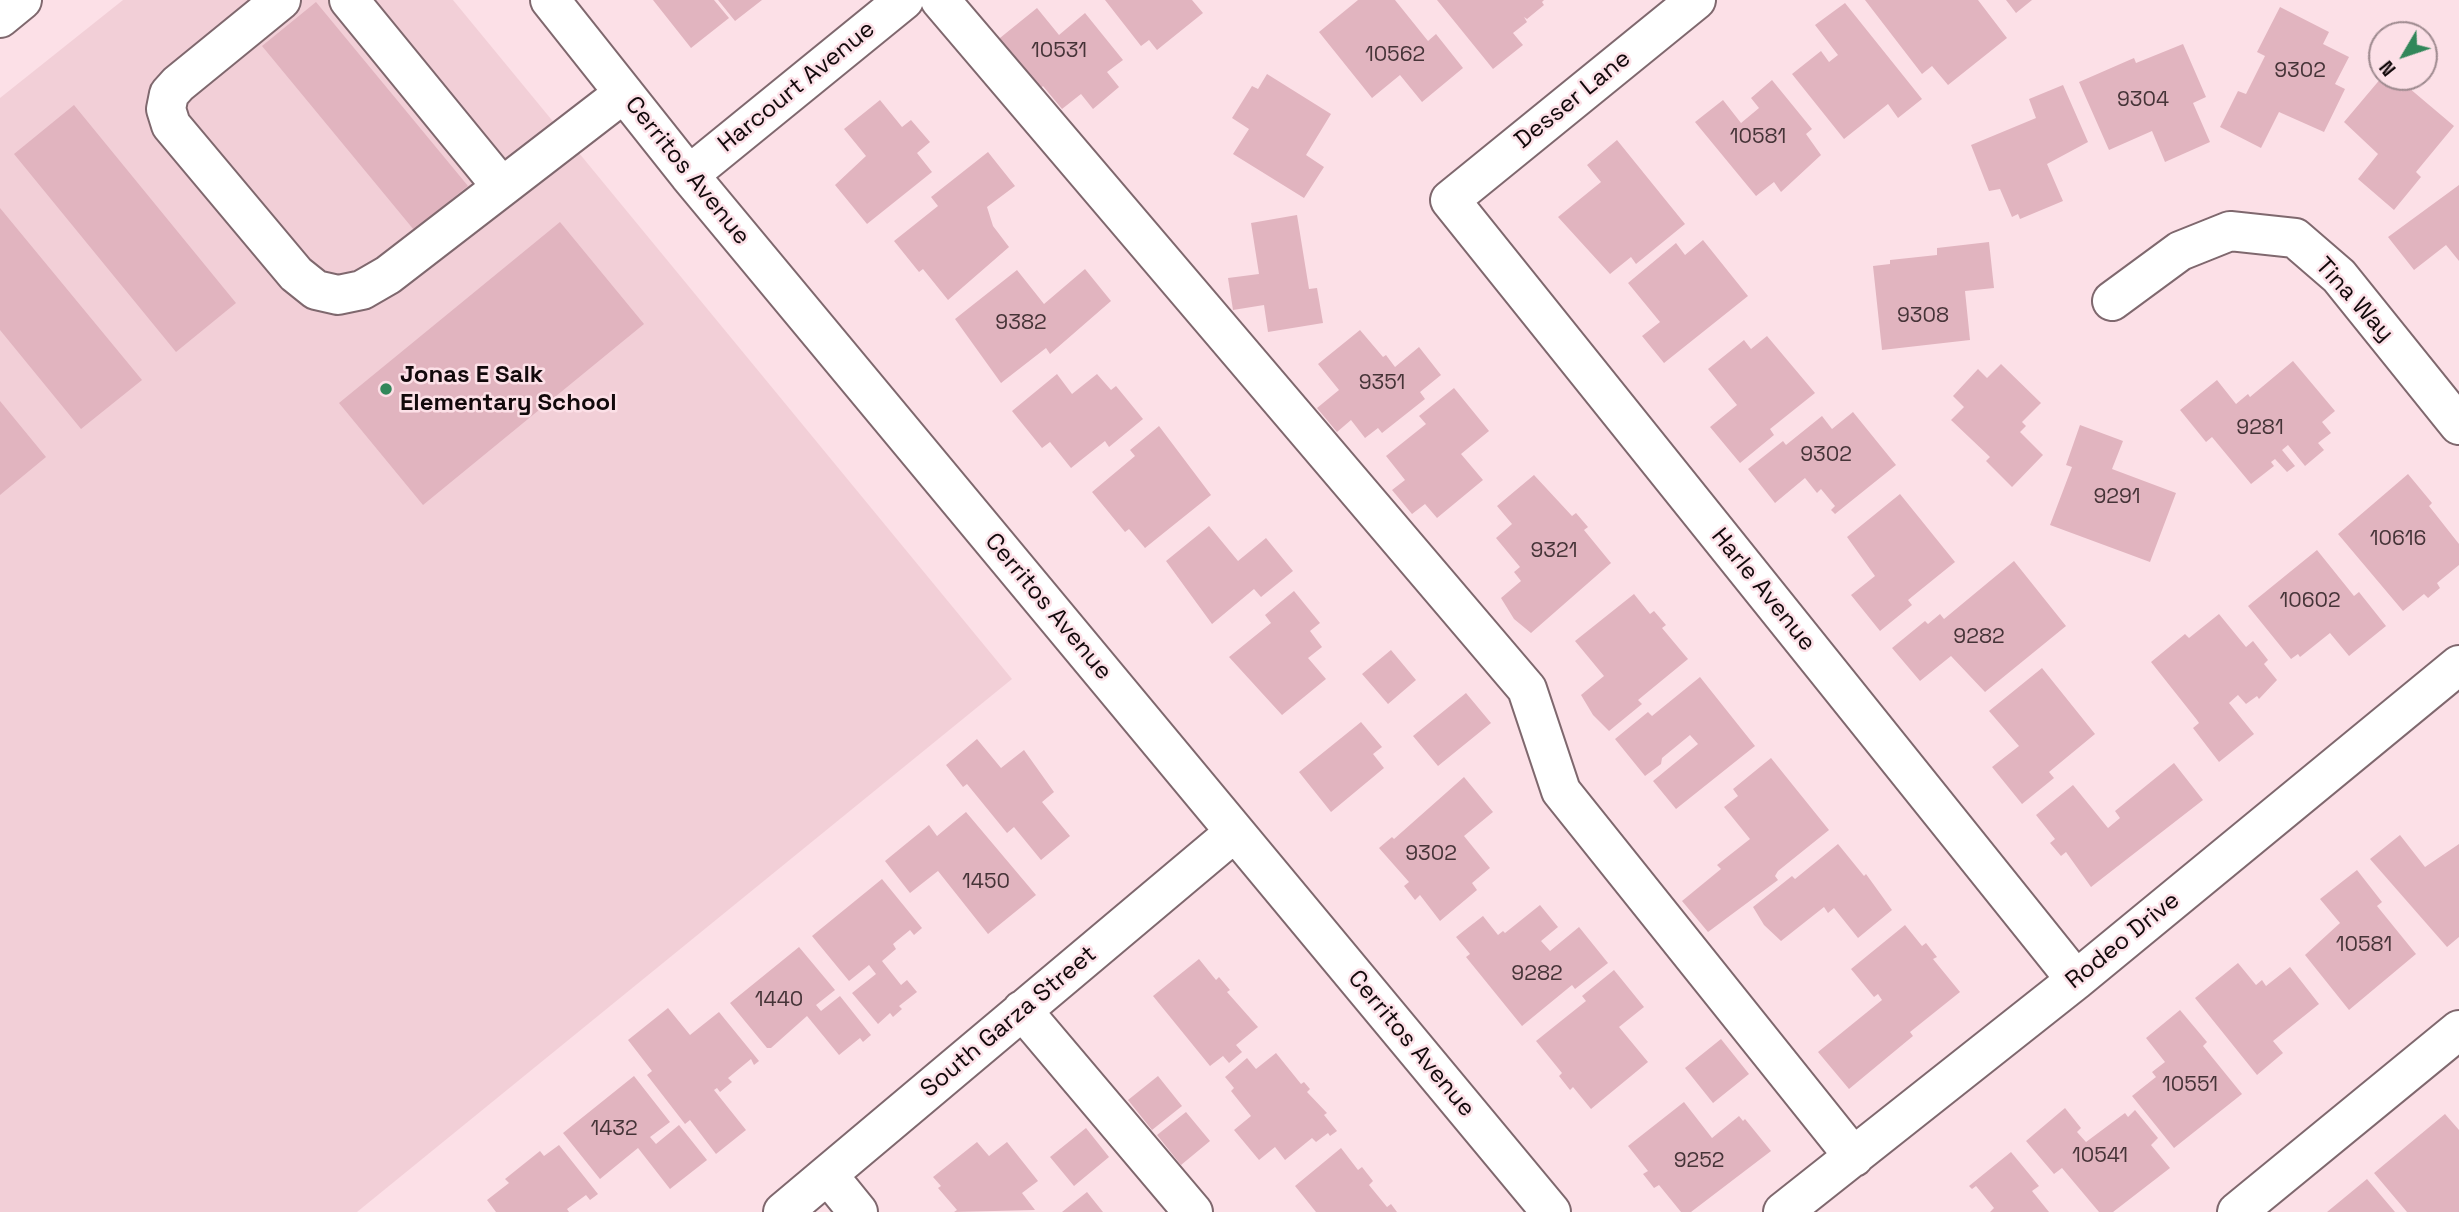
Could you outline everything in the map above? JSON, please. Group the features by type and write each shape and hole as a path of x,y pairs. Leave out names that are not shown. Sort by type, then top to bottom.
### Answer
{"street":[{"path":"0,18 22,0"},
{"path":"281,0 178,83 169,94 166,109 170,125 296,274 316,290 338,295 362,290 388,275 624,93"},
{"path":"349,0 502,187"},
{"name":"Cerritos Avenue","path":"550,0 689,175 1551,1212"},
{"name":"Harcourt Avenue","path":"689,175 905,0"},
{"path":"940,0 1527,689 1561,791 1854,1157"},
{"name":"Desser Lane","path":"1450,200 1696,0"},
{"name":"Harle Avenue","path":"1450,200 2076,980"},
{"name":"Tina Way","path":"2112,301 2180,251 2230,231 2295,238 2339,276 2459,425"},
{"name":"Rodeo Drive","path":"1783,1212 2076,980 2459,665"},
{"name":"South Garza Street","path":"783,1212 1235,832"},
{"path":"1023,1010 1193,1212"},
{"path":"2237,1212 2459,1030"},
{"path":"828,1175 858,1212"}],"shaded area":[{"name":"Jonas E Salk Elementary School","path":"123,0 453,0 1012,679 357,1212 0,1212 0,98"}],"building":[{"path":"653,0 714,0 729,18 691,48"},
{"path":"718,0 762,0 735,21"},
{"path":"1105,0 1192,0 1203,13 1157,50 1149,40 1141,46"},
{"path":"1358,0 1395,0 1428,41 1436,34 1463,68 1422,102 1400,75 1372,98 1319,32"},
{"path":"1437,0 1544,0 1544,5 1527,19 1524,17 1527,22 1513,33 1523,45 1493,69"},
{"path":"1865,0 1978,0 2007,38 1948,85 1932,66 1922,74"},
{"path":"2006,0 2032,0 2016,13"},
{"path":"316,2 468,186 414,230 262,46"},
{"path":"1845,3 1922,99 1898,118 1888,104 1844,139 1792,74 1821,51 1829,62 1838,55 1815,25"},
{"path":"2280,7 2329,32 2323,44 2349,57 2335,84 2345,89 2324,132 2279,112 2261,148 2220,127 2238,91 2246,94 2265,56 2257,52"},
{"path":"1037,8 1059,35 1085,13 1123,60 1107,72 1119,87 1093,109 1081,94 1062,109 1043,86 1036,92 995,42"},
{"path":"2183,44 2206,97 2193,103 2210,142 2165,162 2152,131 2109,150 2079,82 2134,58 2136,63"},
{"path":"1267,74 1331,114 1306,155 1324,167 1304,198 1233,154 1249,129 1232,118 1252,86 1258,89"},
{"path":"1772,80 1812,129 1806,134 1821,155 1781,192 1774,182 1756,196 1695,122 1723,100 1741,123 1759,108 1751,98"},
{"path":"2063,85 2088,142 2047,164 2063,201 2020,219 2018,214 2012,217 2000,189 1989,191 1971,145 2036,118 2029,99"},
{"path":"2370,91 2413,91 2454,126 2416,172 2421,177 2394,210 2358,179 2378,154 2344,122"},
{"path":"880,100 902,127 911,120 930,142 917,153 932,172 867,224 835,185 866,156 844,129"},
{"path":"74,105 236,303 176,352 14,154"},
{"path":"1617,140 1685,224 1636,264 1631,257 1610,274 1558,217 1601,182 1587,165"},
{"path":"988,152 1015,186 987,207 993,226 1009,247 948,300 923,269 919,272 894,241 938,206 931,197"},
{"path":"2459,185 2459,261 2446,245 2414,270 2388,237"},
{"path":"0,208 142,380 81,429 0,330"},
{"path":"1297,215 1309,289 1317,288 1323,323 1268,332 1264,305 1233,310 1228,278 1259,274 1251,223"},
{"path":"560,222 644,324 423,505 339,403"},
{"path":"1703,240 1748,296 1664,363 1642,336 1660,322 1628,283 1676,243 1685,255"},
{"path":"1989,242 1994,288 1965,291 1970,340 1882,350 1873,266 1890,264 1890,260 1937,255 1937,248"},
{"path":"1085,269 1111,301 1050,354 1046,348 1001,383 955,319 1017,270 1044,304"},
{"path":"1360,330 1395,367 1419,347 1441,375 1420,392 1425,399 1382,433 1378,428 1365,438 1351,420 1337,432 1317,408 1339,390 1318,364"},
{"path":"1767,336 1815,393 1770,429 1774,435 1740,463 1710,427 1737,405 1708,369 1744,340 1751,349"},
{"path":"2293,361 2335,411 2322,422 2331,433 2318,443 2324,450 2305,466 2288,445 2282,450 2295,466 2287,472 2275,459 2271,462 2274,466 2251,484 2212,437 2206,442 2180,410 2217,380 2236,404 2248,394 2250,397"},
{"path":"2001,364 2041,403 2022,422 2026,426 2020,432 2043,455 2012,487 1986,461 1990,457 1951,420 1964,407 1953,396 1978,369 1987,378"},
{"path":"1057,374 1072,394 1097,374 1111,390 1116,386 1143,419 1109,447 1105,441 1071,468 1050,442 1042,448 1012,411"},
{"path":"1454,388 1489,431 1461,454 1483,480 1437,518 1425,504 1412,514 1392,490 1405,480 1386,456 1426,424 1419,416"},
{"path":"0,401 46,457 0,495"},
{"path":"1853,412 1896,465 1835,514 1831,510 1835,506 1821,489 1817,493 1805,478 1775,503 1748,469 1783,441 1786,445 1822,416 1832,429"},
{"path":"2080,425 2123,441 2112,469 2176,493 2150,562 2050,525 2072,467 2066,465"},
{"path":"1159,426 1211,495 1145,548 1129,529 1125,532 1092,492 1135,456 1130,450"},
{"path":"2408,474 2432,503 2429,506 2459,544 2459,565 2437,583 2440,588 2428,598 2424,594 2403,611 2338,534"},
{"path":"1534,475 1572,516 1576,513 1588,527 1584,530 1611,563 1531,633 1514,619 1501,598 1521,581 1514,572 1520,567 1496,538 1512,524 1497,506"},
{"path":"1900,494 1955,562 1908,600 1912,605 1880,631 1851,595 1875,576 1847,537"},
{"path":"1209,526 1238,561 1266,538 1293,571 1261,597 1254,589 1212,624 1166,561"},
{"path":"2317,550 2354,596 2359,592 2386,626 2349,656 2330,633 2300,657 2298,654 2291,659 2248,606"},
{"path":"2014,561 2066,626 1985,692 1951,656 1920,681 1892,648 1925,621 1928,624 1940,614 1944,619"},
{"path":"1294,591 1320,623 1310,631 1322,647 1308,658 1326,679 1282,715 1229,657 1271,623 1265,615"},
{"path":"1634,594 1650,614 1654,611 1666,625 1662,628 1688,659 1638,700 1642,704 1609,731 1593,715 1581,695 1604,676 1575,641"},
{"path":"2219,614 2246,647 2253,641 2268,660 2264,664 2277,680 2259,699 2257,696 2246,704 2238,695 2229,703 2254,734 2219,762 2193,728 2199,723 2197,720 2151,662 2185,634 2189,638"},
{"path":"1391,650 1416,680 1388,704 1362,674"},
{"path":"2042,668 2095,734 2049,772 2054,778 2022,804 1992,767 2019,746 1989,711"},
{"path":"1700,677 1755,746 1676,809 1653,781 1698,744 1690,735 1645,776 1615,739 1648,712 1652,716"},
{"path":"1466,693 1491,723 1438,766 1413,736"},
{"path":"1361,722 1382,747 1373,754 1384,768 1331,812 1299,772"},
{"path":"977,739 1001,768 1024,750 1054,792 1042,802 1070,836 1041,860 1014,827 1007,833 967,784 963,787 946,765"},
{"path":"1771,758 1829,830 1778,871 1775,876 1778,880 1708,932 1682,901 1721,869 1717,865 1750,839 1724,807 1738,796 1733,789"},
{"path":"2174,763 2203,800 2091,887 2066,852 2061,856 2050,843 2055,839 2036,815 2073,785 2108,828 2120,818 2115,811"},
{"path":"1464,777 1493,812 1464,836 1490,868 1472,883 1477,890 1440,921 1420,895 1415,900 1404,886 1409,882 1379,848 1392,837 1394,839"},
{"path":"966,812 1036,895 988,934 938,871 910,893 885,861 929,825 937,836"},
{"path":"2400,835 2425,867 2459,844 2459,937 2447,947 2370,859"},
{"path":"1838,844 1864,876 1866,874 1892,910 1858,938 1834,908 1828,913 1824,907 1781,941 1764,925 1753,907 1792,876 1795,879"},
{"path":"2357,870 2382,902 2377,906 2416,954 2349,1010 2305,955 2340,923 2320,899"},
{"path":"882,879 922,928 914,935 910,930 893,944 896,949 882,961 901,985 907,980 917,992 899,1006 902,1009 893,1017 890,1013 878,1024 852,993 876,974 869,965 849,981 812,936"},
{"path":"1540,905 1558,927 1541,941 1550,951 1579,927 1608,963 1575,989 1572,985 1522,1026 1466,957 1470,954 1456,937 1483,916 1498,935 1503,931 1505,933"},
{"path":"1905,925 1922,946 1926,943 1937,957 1933,959 1960,992 1910,1032 1913,1036 1849,1089 1818,1052 1882,1000 1878,994 1874,997 1851,969"},
{"path":"799,947 835,990 816,1005 821,1011 840,996 871,1035 863,1042 860,1038 839,1055 807,1016 771,1048 767,1048 730,1003"},
{"path":"1199,959 1216,980 1219,977 1230,990 1227,992 1258,1027 1236,1045 1242,1052 1229,1063 1223,1056 1210,1066 1153,996"},
{"path":"2238,963 2256,985 2262,980 2266,986 2290,967 2319,1004 2273,1041 2283,1053 2257,1075 2195,998"},
{"path":"1614,970 1644,1007 1619,1027 1648,1062 1591,1109 1573,1087 1570,1090 1559,1076 1562,1073 1536,1041 1586,1001 1582,996"},
{"path":"668,1008 690,1035 719,1012 759,1061 754,1065 751,1059 728,1078 732,1082 720,1092 717,1088 714,1090 746,1130 716,1154 690,1120 685,1124 647,1075 652,1071 628,1040"},
{"path":"2180,1010 2207,1042 2203,1046 2242,1094 2174,1148 2132,1096 2156,1077 2152,1072 2165,1062 2146,1038"},
{"path":"1721,1039 1749,1074 1713,1103 1685,1068"},
{"path":"1276,1053 1301,1084 1304,1082 1310,1089 1307,1092 1327,1113 1324,1115 1337,1131 1330,1136 1328,1133 1316,1142 1312,1138 1285,1160 1275,1147 1259,1160 1234,1130 1251,1116 1231,1091 1234,1088 1225,1077 1247,1058 1256,1069"},
{"path":"634,1076 670,1122 650,1137 656,1144 679,1125 707,1160 670,1189 638,1148 600,1179 563,1133"},
{"path":"1158,1076 1182,1106 1152,1130 1128,1100"},
{"path":"1684,1102 1712,1138 1739,1116 1743,1121 1745,1119 1771,1151 1691,1212 1681,1212 1659,1185 1654,1188 1643,1174 1648,1171 1628,1146"},
{"path":"2065,1108 2081,1128 2077,1132 2086,1142 2125,1113 2128,1117 2135,1110 2158,1138 2151,1145 2170,1168 2113,1212 2099,1212 2062,1168 2054,1174 2026,1141"},
{"path":"1186,1112 1210,1141 1181,1165 1157,1135"},
{"path":"2445,1114 2459,1130 2459,1212 2407,1212 2374,1173"},
{"path":"1086,1128 1109,1157 1074,1186 1050,1157"},
{"path":"977,1142 989,1156 1007,1142 1038,1181 1022,1193 1035,1210 954,1212 957,1210 938,1188 941,1186 933,1177"},
{"path":"559,1145 598,1194 590,1200 586,1195 567,1209 569,1212 496,1212 487,1200 509,1183 505,1179 540,1151 544,1156"},
{"path":"1341,1148 1358,1170 1362,1167 1373,1181 1369,1185 1387,1207 1391,1204 1397,1212 1316,1212 1295,1186"},
{"path":"2011,1152 2039,1186 2032,1191 2049,1212 1990,1212 1994,1208 1976,1186 1972,1189 1969,1186"},
{"path":"2367,1179 2395,1212 2327,1212"},
{"path":"1087,1192 1103,1212 1062,1212"}],"place":[{"name":"Jonas E Salk Elementary School","path":"386,389"}]}
